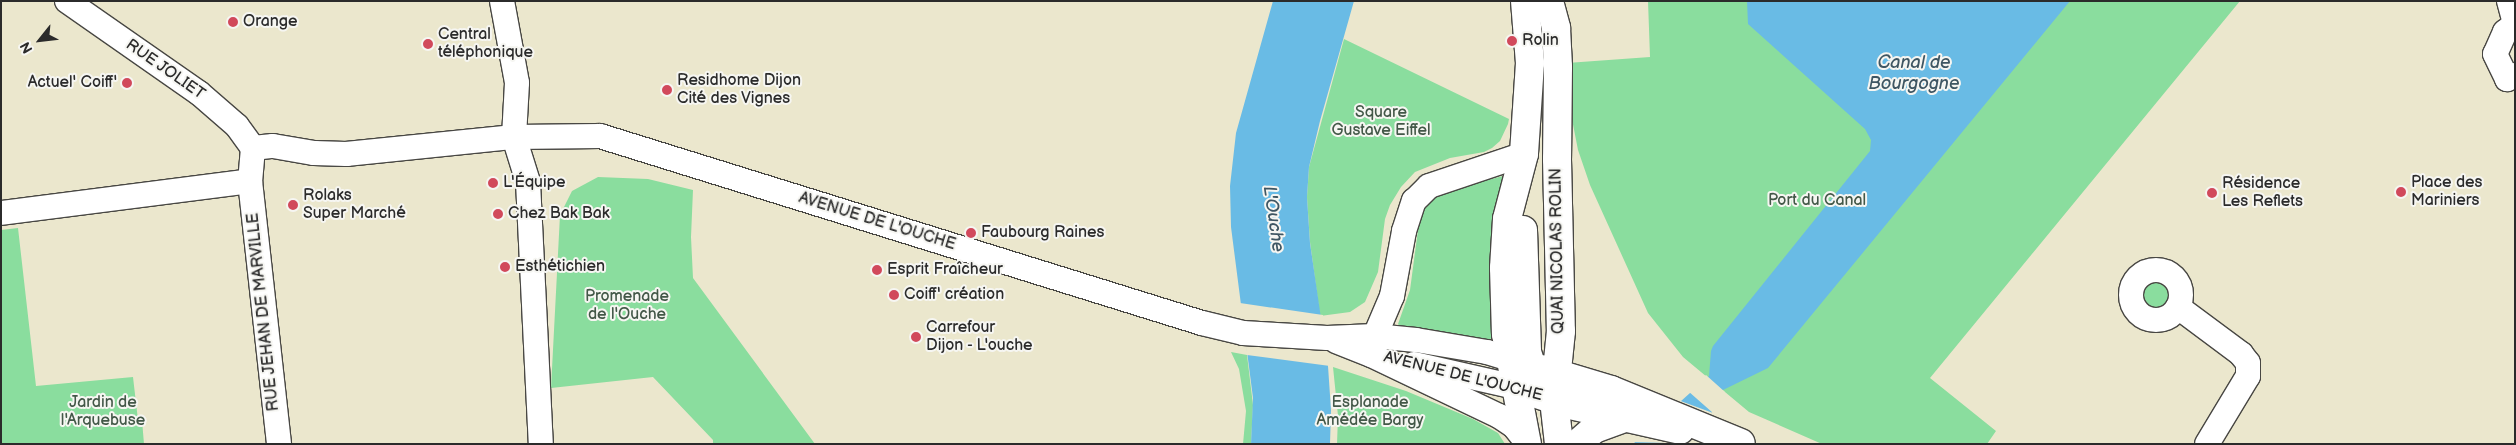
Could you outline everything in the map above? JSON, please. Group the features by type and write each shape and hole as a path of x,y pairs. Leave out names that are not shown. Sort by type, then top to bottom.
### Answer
{"main road":[{"path":"1525,1 1530,63 1524,154 1523,252 1526,334 1541,422 1532,442"},
{"name":"QUAI NICOLAS ROLIN","path":"1548,1 1556,28 1561,331 1533,380 1559,444"},
{"path":"1530,63 1557,58"},
{"path":"1533,380 1637,415 1741,444"},
{"path":"1577,444 1594,429 1637,415"}],"street":[{"name":"RUE JOLIET","path":"67,1 199,92 238,126 253,148"},
{"path":"502,1 517,83 514,137 528,182 534,331 542,444"},
{"path":"2509,1 2515,24 2505,32 2495,54 2507,79 2515,75"},
{"name":"AVENUE DE L'OUCHE","path":"253,148 274,146 314,152 346,154 514,137 588,136 608,138 683,163 1183,317 1243,333 1327,338 1373,345 1533,380"},
{"name":"RUE JEHAN DE MARVILLE","path":"253,148 250,180 279,444"},
{"path":"1373,345 1392,296 1404,231 1414,201 1429,186 1436,183 1524,154"},
{"path":"1,213 250,180"},
{"path":"2178,307 2241,354 2248,363 2248,376 2207,444"},
{"name":"AVENUE DE L'OUCHE","path":"1373,345 1505,419 1532,442"}],"green space":[{"name":"Port du Canal","path":"1648,1 2240,1 1930,378 1996,431 1987,444 1822,444 1749,412 1683,357 1648,313 1590,185 1578,150 1569,104 1567,63 1650,57"},
{"name":"Square Gustave Eiffel","path":"1344,39 1509,119 1500,141 1492,148 1484,152 1450,158 1415,172 1401,187 1390,205 1385,219 1378,272 1365,302 1350,312 1320,316 1310,242 1307,197 1309,167"},
{"path":"1503,176 1507,182 1497,335 1483,343 1402,329 1398,324 1410,290 1420,215 1431,200 1442,192"},
{"name":"Promenade de l'Ouche","path":"598,177 648,179 693,190 691,237 693,278 815,444 713,444 713,440 653,377 551,388 560,215 572,191"},
{"name":"Jardin de l'Arquebuse","path":"18,228 36,386 133,377 138,420 142,420 144,444 1,444 1,230"},
{"path":"2155,278 2161,279 2166,283 2170,288 2170,300 2166,305 2161,309 2155,310 2149,309 2144,305 2140,300 2139,294 2140,288 2144,283 2149,279"},
{"path":"1231,352 1247,355 1253,405 1251,444 1243,444 1246,411 1239,369"},
{"name":"Esplanade Amédée Bargy","path":"1333,367 1406,391 1473,419 1498,433 1505,444 1337,444 1338,416"}],"water":[{"name":"L'Ouche","path":"1273,1 1354,1 1320,121 1309,167 1307,197 1310,243 1328,366 1331,410 1330,444 1251,444 1253,398 1231,227 1230,186 1236,133"},
{"name":"Canal de Bourgogne","path":"1747,1 2070,1 1768,368 1723,390 1697,444 1633,444 1709,376 1713,346 1870,151 1871,140 1865,129 1748,24"}],"pier":[{"path":"1240,303 1323,315 1330,366 1247,355"},
{"path":"1706,375 1725,392 1700,444 1631,442 1678,400 1713,413 1688,391"}],"place":[{"name":"Orange","path":"233,22"},
{"name":"Rolin","path":"1512,41"},
{"name":"Central téléphonique","path":"428,44"},
{"name":"Actuel' Coiff'","path":"127,83"},
{"name":"Residhome Dijon Cité des Vignes","path":"667,90"},
{"name":"L'Équipe","path":"493,183"},
{"name":"Place des Mariniers","path":"2401,192"},
{"name":"Résidence Les Reflets","path":"2212,193"},
{"name":"Rolaks Super Marché","path":"293,205"},
{"name":"Chez Bak Bak","path":"498,214"},
{"name":"Faubourg Raines","path":"971,233"},
{"name":"Esthétichien","path":"505,267"},
{"name":"Esprit Fraîcheur","path":"877,270"},
{"name":"Coiff' création","path":"894,295"},
{"name":"Carrefour Dijon - L'ouche","path":"916,337"}]}
